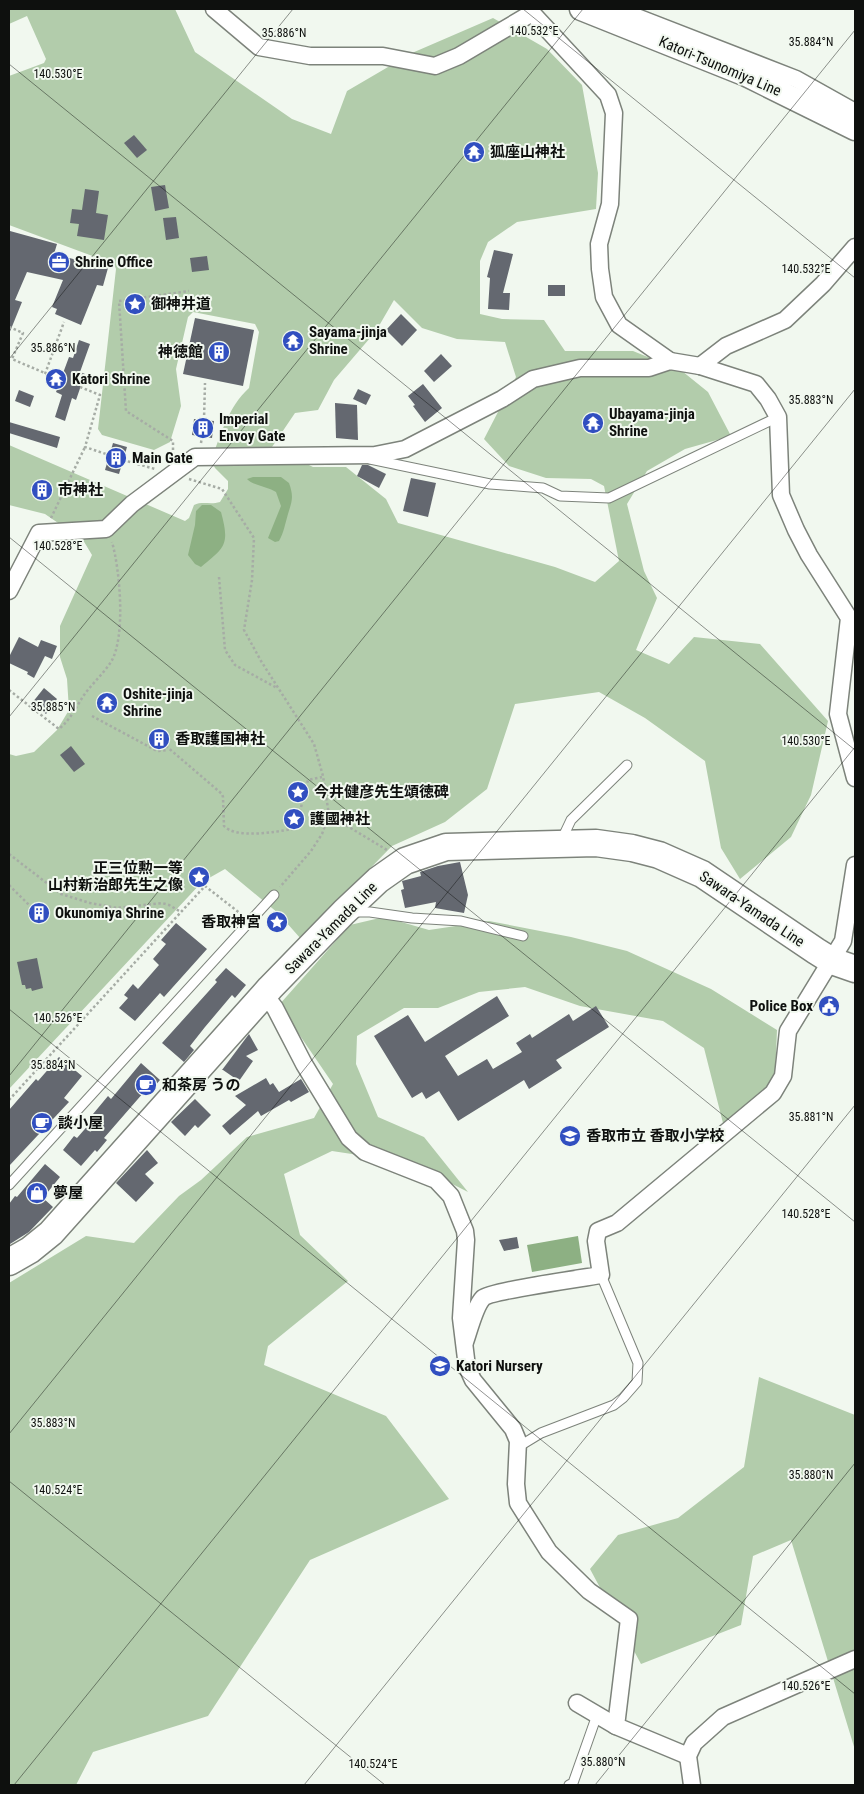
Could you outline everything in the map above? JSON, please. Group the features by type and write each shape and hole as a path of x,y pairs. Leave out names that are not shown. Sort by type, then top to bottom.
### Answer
{"main road":[{"name":"Katori-Tsunomiya Line","path":"582,9 746,75 855,129"},
{"name":"Sawara-Yamada Line","path":"9,1262 30,1250 51,1233 265,995 344,912 378,880 405,861 446,847 596,843 632,848 659,855 702,874 844,965"}],"street":[{"path":"214,9 259,47 310,56 383,56 435,66 459,56 532,11 608,96 614,113 610,204 599,244 604,297 619,325 670,361 700,366 756,384 768,399 778,417 781,495 809,555 849,618 838,714 855,778"},
{"path":"616,9 796,79 855,112"},
{"path":"700,366 726,346 785,320 823,284 855,247"},
{"path":"9,591 39,533 106,529 132,504 195,457 375,455 405,449 502,399 533,379 580,368 649,368 670,361"},
{"path":"463,1346 478,1306 483,1298 500,1292 601,1275 596,1241 598,1231 617,1223 773,1093 783,1076 788,1031 844,965 843,941 855,865"},
{"path":"265,995 275,1008 304,1064 349,1138 365,1152 436,1180 451,1196 465,1231 466,1240 461,1318 467,1367 473,1380 512,1429 518,1441 516,1484 518,1503 549,1552 589,1591 629,1619 616,1726"},
{"path":"692,1785 688,1756 694,1743 723,1717 855,1659"},
{"path":"577,1703 616,1726 688,1756"}],"lane":[{"path":"350,455 490,484 543,488 560,496 610,498 778,417"},
{"path":"560,843 571,820 627,765"},
{"path":"9,1185 276,892"},
{"path":"344,912 370,912 412,918 461,921 523,936"},
{"path":"517,1447 541,1433 614,1405 637,1382 638,1363 601,1275"},
{"path":"569,1785 573,1783 597,1715"}],"path":[{"path":"173,474 173,441 126,410 119,301 188,291"},
{"path":"46,374 64,322"},
{"path":"9,327 23,333 12,359 61,380"},
{"path":"204,383 204,420"},
{"path":"53,515 86,447 100,395 80,387"},
{"path":"86,447 109,455"},
{"path":"123,460 151,468"},
{"path":"198,482 222,489 254,538 252,580 244,630 314,744 323,776 329,815 322,834 311,851 276,892"},
{"path":"9,690 59,729 68,721 84,695 111,662 118,641 121,598 117,563 106,529"},
{"path":"219,577 225,650 235,665 278,688"},
{"path":"92,716 156,751 168,750"},
{"path":"166,746 222,794 224,826 230,831 265,833 292,829 298,819 308,780 323,776"},
{"path":"329,815 405,861"},
{"path":"9,854 61,894 90,903 117,908 162,903 181,912"},
{"path":"9,885 32,908"},
{"path":"9,1100 205,886 251,921"}],"shaded area":[{"path":"9,9 175,9 195,52 292,119 331,134 347,91 412,53 493,18 547,49 582,85 598,173 596,209 517,222 488,242 480,261 480,314 502,319 544,320 565,351 633,351 682,371 708,392 731,436 685,449 647,471 627,504 644,571 657,598 636,650 669,664 694,637 760,644 828,721 811,795 791,837 740,879 721,848 705,761 645,718 599,692 515,704 487,789 445,822 392,846 301,939 278,913 225,869 202,882 9,1089 9,754 16,756 34,752 57,730 69,710 67,679 60,657 60,626 92,555 83,540 45,514 9,505 9,445 185,521 189,518 194,505 220,502 228,489 228,481 215,468 211,460 230,413 249,388 259,332 255,324 193,312 188,317 176,369 181,406 170,442 154,450 102,435 98,429 116,269 114,264 9,225 9,76 44,63 46,59 27,16 9,24","holes":["394,300 422,328 457,339 505,342 516,377 484,439 509,466 546,478 591,479 604,486 619,561 595,582 555,567 398,523 386,499 346,467 313,467 272,447 295,413 318,410 334,380 376,331"]},
{"path":"253,477 281,477 289,483 292,492 291,502 279,541 275,542 268,538 281,506 276,492 247,479"},
{"path":"202,505 211,505 221,512 225,539 216,555 201,567 195,564 188,555 195,525 196,511"},
{"path":"384,917 429,930 489,921 571,937 627,951 711,989 777,1030 775,1078 725,1131 704,1048 663,1021 580,1006 525,987 479,992 438,1008 404,1008 357,1036 356,1064 378,1117 424,1137 468,1192 411,1163 332,1151 284,1174 300,1235 348,1281 268,1346 264,1365 386,1416 449,1499 310,1560 208,1716 93,1752 76,1785 9,1785 9,1283 86,1236 134,1243 179,1196 201,1180 247,1137 314,1118 333,1084 279,1005 350,925"},
{"path":"578,1236 582,1263 532,1272 527,1245"},
{"path":"759,1377 855,1415 855,1750 791,1540 753,1556 741,1625 641,1664 590,1569 618,1535 678,1518 744,1467"}],"building":[{"path":"134,135 147,150 137,158 124,143"},
{"path":"165,185 169,208 155,211 151,187"},
{"path":"85,189 99,191 96,213 108,215 104,240 77,236 79,224 70,223 72,209 82,210"},
{"path":"176,217 179,238 166,240 163,218"},
{"path":"10,231 57,244 54,254 108,268 103,286 97,285 81,325 55,314 57,309 52,307 63,280 27,272 15,300 22,302 9,334"},
{"path":"494,250 513,254 503,293 510,293 509,310 488,309 490,278 487,277"},
{"path":"207,256 209,270 192,272 190,258"},
{"path":"548,285 565,285 565,296 548,296"},
{"path":"401,314 417,330 402,346 386,330"},
{"name":"神徳館","path":"195,318 254,330 243,386 183,374"},
{"path":"79,340 90,344 80,372 85,374 76,400 72,398 65,421 55,417 62,395 56,392 69,357 73,358"},
{"path":"441,354 452,366 434,382 424,371"},
{"path":"423,384 442,408 425,422 408,396"},
{"path":"358,389 371,395 366,405 353,399"},
{"path":"19,390 34,396 30,407 15,401"},
{"path":"335,403 357,405 358,440 336,438"},
{"name":"Imperial Envoy Gate","path":"194,419 214,421 212,438 192,435"},
{"path":"9,422 60,437 57,448 9,433"},
{"name":"Main Gate","path":"113,443 127,447 119,474 105,470"},
{"path":"362,465 368,465 386,474 379,488 357,476"},
{"path":"411,478 436,483 428,517 403,511"},
{"path":"19,637 38,647 41,640 57,646 52,659 45,656 34,678 27,674 28,672 9,663 9,657"},
{"path":"44,688 57,699 46,714 32,703"},
{"path":"71,746 85,764 74,772 60,755"},
{"path":"460,862 468,895 464,913 435,908 436,902 405,908 401,890 404,889 402,881 421,876 420,872 438,866"},
{"path":"176,923 207,949 164,997 160,993 135,1021 119,1008 128,998 124,995 133,984 138,989 159,965 153,959 166,944 161,940"},
{"path":"37,958 43,988 32,991 31,988 26,989 25,985 22,985 17,962"},
{"path":"226,968 246,985 235,998 232,995 205,1027 190,1046 194,1050 184,1062 162,1043 217,982 215,980"},
{"path":"497,996 509,1016 445,1056 458,1076 487,1059 493,1069 522,1052 516,1043 530,1034 532,1038 569,1014 573,1021 596,1006 609,1027 556,1060 562,1068 529,1089 524,1080 458,1121 439,1091 426,1099 422,1092 412,1098 374,1036 408,1015 425,1042"},
{"path":"249,1034 258,1050 246,1056 253,1061 239,1081 222,1070"},
{"path":"59,1057 82,1076 64,1098 69,1102 9,1166 9,1110 36,1079 38,1081"},
{"path":"141,1063 160,1080 147,1095 144,1092 104,1138 107,1140 97,1152 95,1150 81,1166 63,1150 74,1136 77,1138 91,1122 88,1120 108,1096 111,1099"},
{"path":"266,1078 270,1085 273,1083 279,1092 301,1079 309,1092 291,1102 289,1100 261,1116 258,1111 230,1135 222,1126 246,1105 235,1096"},
{"path":"195,1099 211,1115 198,1128 195,1125 185,1136 171,1122"},
{"path":"147,1150 158,1163 145,1174 154,1183 136,1202 116,1183"},
{"path":"45,1164 60,1177 43,1198 53,1207 29,1232 10,1244 9,1204"},
{"path":"517,1237 519,1248 504,1251 499,1240"}],"place":[{"name":"狐座山神社","path":"474,152"},
{"name":"Shrine Office","path":"59,262"},
{"name":"御神井道","path":"135,304"},
{"name":"Sayama-jinja Shrine","path":"293,341"},
{"name":"神徳館","path":"219,352"},
{"name":"Katori Shrine","path":"56,379"},
{"name":"Ubayama-jinja Shrine","path":"593,423"},
{"name":"Imperial Envoy Gate","path":"203,428"},
{"name":"Main Gate","path":"116,458"},
{"name":"市神社","path":"42,490"},
{"name":"Oshite-jinja Shrine","path":"107,703"},
{"name":"香取護国神社","path":"159,739"},
{"name":"今井健彦先生頌徳碑","path":"298,792"},
{"name":"護國神社","path":"294,819"},
{"name":"正三位勲一等 山村新治郎先生之像","path":"199,877"},
{"name":"Okunomiya Shrine","path":"39,913"},
{"name":"香取神宮","path":"277,922"},
{"name":"Police Box","path":"829,1006"},
{"name":"和茶房 うの","path":"146,1085"},
{"name":"談小屋","path":"42,1123"},
{"name":"香取市立 香取小学校","path":"570,1136"},
{"name":"夢屋","path":"37,1193"},
{"name":"Katori Nursery","path":"440,1366"}]}
